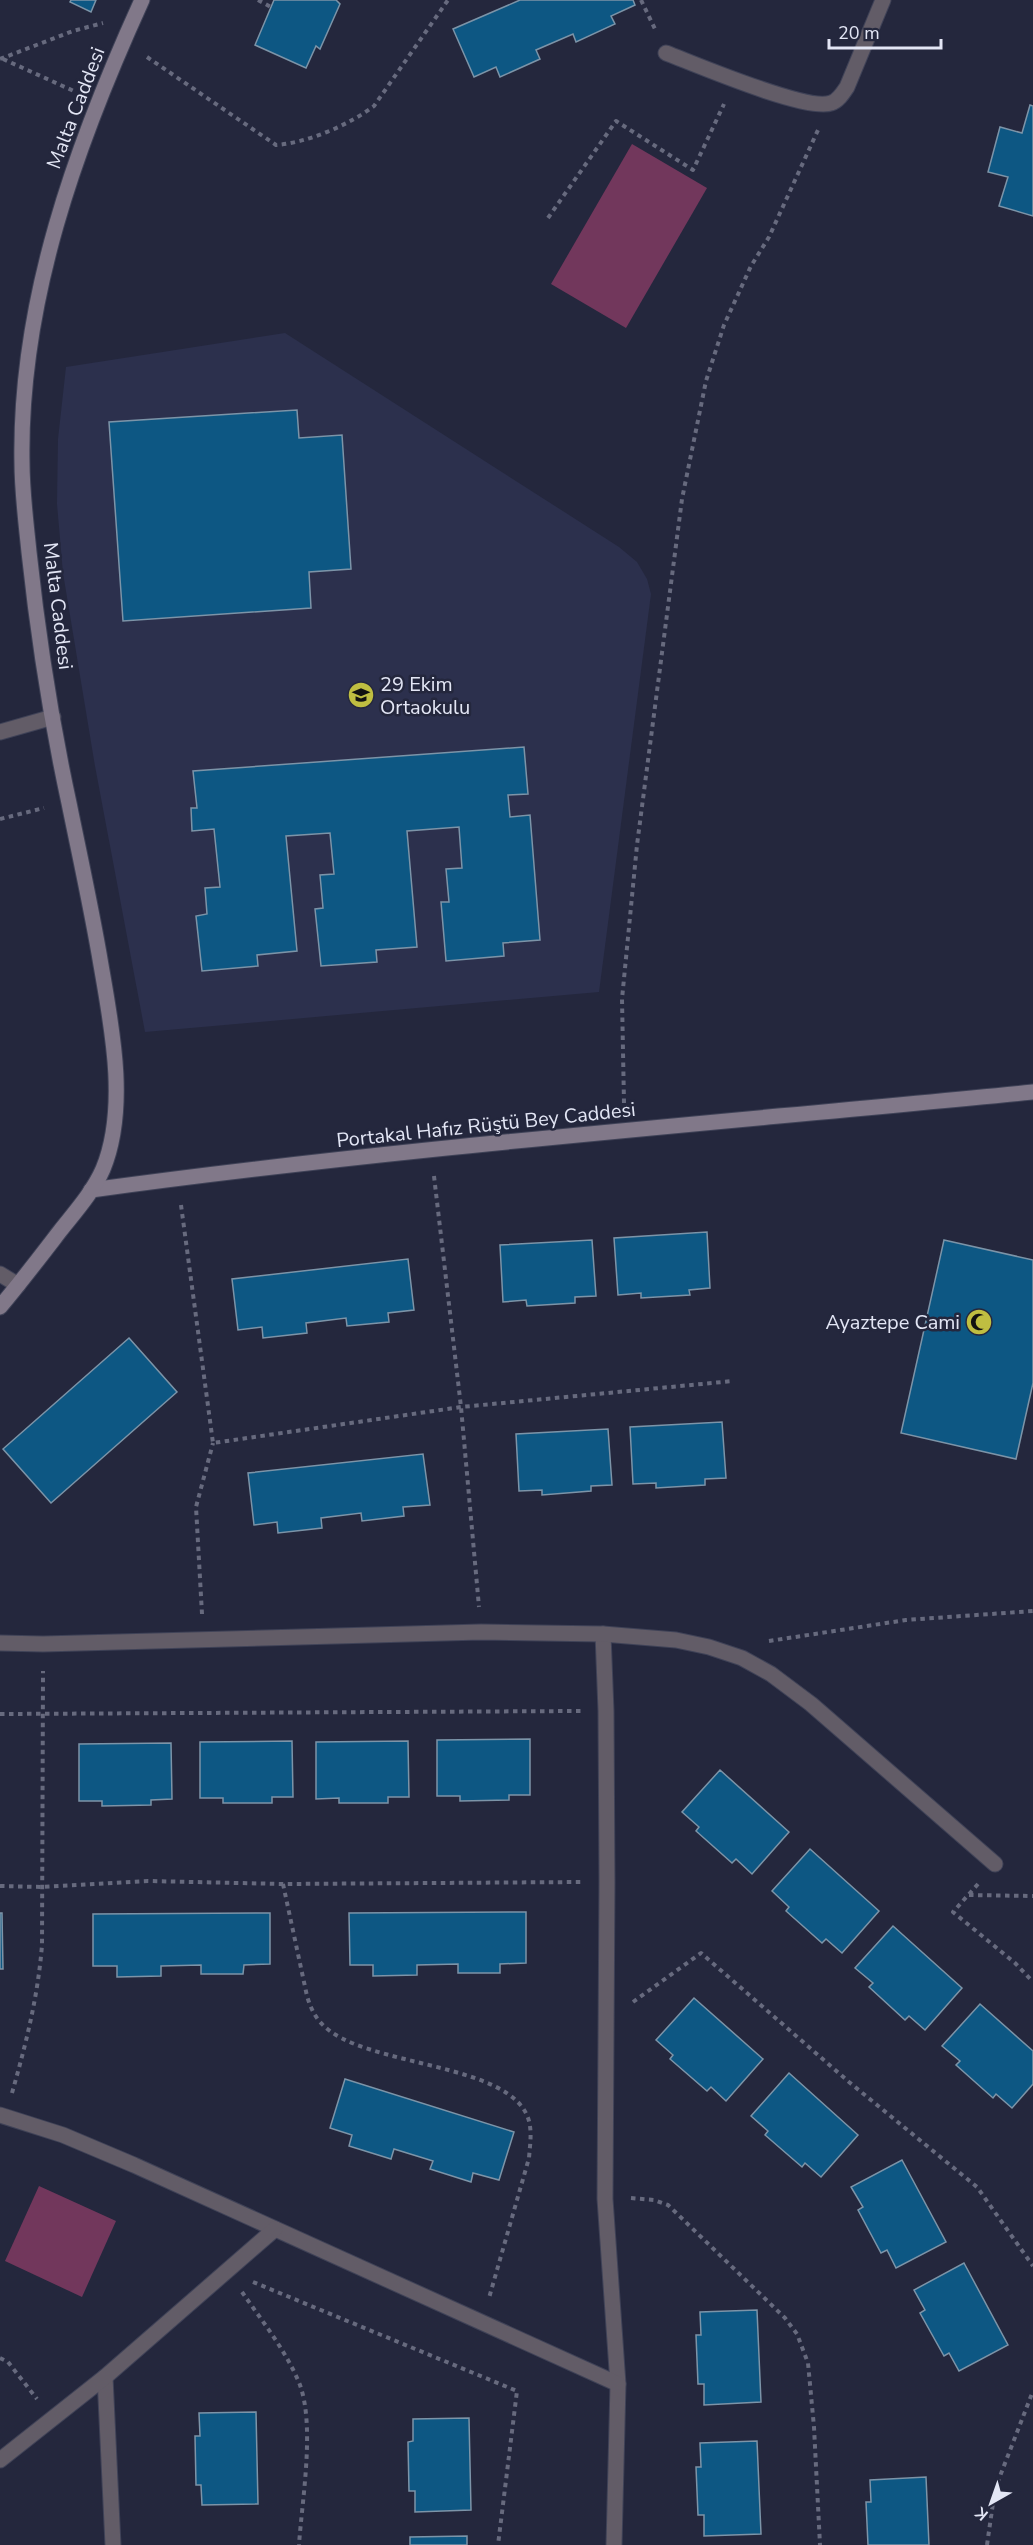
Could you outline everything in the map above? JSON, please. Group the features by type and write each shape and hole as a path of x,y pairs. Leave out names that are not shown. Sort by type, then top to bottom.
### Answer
{"main road":[{"name":"Malta Caddesi","path":"91,1190 104,1167 111,1137 116,1105 115,1065 110,1016 85,873 68,802 44,674 26,519 22,465 23,402 31,342 46,264 62,205 99,103 138,7"},
{"name":"Portakal Hafız Rüştü Bey Caddesi","path":"91,1190 177,1178 431,1151 1033,1092"},
{"path":"0,1307 91,1190"}],"street":[{"path":"666,53 803,102 831,103 847,87 883,0"},
{"path":"0,732 53,717"},
{"path":"0,1274 18,1285"},
{"path":"0,1643 44,1644 481,1632 603,1634 676,1640 709,1647 742,1658 771,1674 811,1704 995,1864"},
{"path":"603,1634 607,1881 605,2199 618,2384 614,2545"},
{"path":"3,2116 63,2135 618,2384"},
{"path":"0,2460 105,2377 275,2229"},
{"path":"105,2377 113,2545"}],"path":[{"path":"258,0 272,7"},
{"path":"124,41 276,145 294,144 359,117 374,106 448,0"},
{"path":"1,59 138,7"},
{"path":"1,59 99,103"},
{"path":"548,218 616,121 693,170 736,78"},
{"path":"625,1131 622,999 638,845 682,500 705,381 724,325 751,266 770,237 831,103"},
{"path":"0,819 68,802"},
{"path":"431,1151 461,1407 481,1632"},
{"path":"177,1178 213,1443 196,1507 203,1639"},
{"path":"213,1443 461,1407 733,1381"},
{"path":"758,1643 906,1620 1033,1611"},
{"path":"3,2116 28,2037 39,1976 44,1644"},
{"path":"0,1714 606,1711"},
{"path":"0,1886 42,1887 148,1881 283,1884 607,1881"},
{"path":"283,1884 307,1996 312,2010 322,2024 332,2032 362,2046 485,2082 506,2092 521,2105 528,2120 531,2137 529,2157 483,2322"},
{"path":"1033,1896 968,1895 953,1912 1015,1963 1033,1982"},
{"path":"606,2022 701,1953 849,2082 977,2187 1033,2266"},
{"path":"605,2199 639,2198 668,2205 785,2318 797,2334 808,2363 819,2545"},
{"path":"227,2272 289,2363 300,2386 305,2411 306,2449 299,2545"},
{"path":"227,2272 517,2391 498,2545"},
{"path":"0,2358 8,2362 53,2419"},
{"path":"987,2545 995,2489 1033,2391"}],"shaded area":[{"path":"632,144 707,188 626,328 551,284"},
{"name":"29 Ekim Ortaokulu","path":"285,333 619,547 637,562 647,579 651,594 599,992 145,1032 95,766 63,573 57,504 58,439 66,367"},
{"path":"39,2186 116,2221 82,2297 5,2261"}],"building":[{"path":"71,0 96,0 91,12 70,2"},
{"path":"274,0 336,0 340,4 320,49 316,46 306,68 255,45"},
{"path":"520,0 633,0 635,5 611,16 615,24 576,42 573,34 536,50 540,59 500,77 496,67 474,77 453,29"},
{"path":"1030,105 1033,106 1033,216 999,206 1008,177 988,172 1000,127 1022,133"},
{"path":"297,410 299,438 342,435 351,569 309,572 311,608 123,621 109,422"},
{"path":"524,747 528,794 508,795 510,817 530,815 540,940 503,943 504,956 446,961 441,902 449,902 446,869 462,868 459,827 407,831 417,947 376,950 377,962 321,966 315,909 323,908 320,875 334,874 330,833 286,836 297,951 257,955 258,966 202,971 196,916 207,914 205,888 220,887 214,829 192,831 191,808 197,808 193,771"},
{"path":"707,1232 710,1288 689,1290 690,1295 641,1298 641,1293 618,1295 614,1238"},
{"path":"592,1240 596,1296 575,1297 575,1303 527,1306 526,1300 503,1302 500,1245"},
{"name":"Ayaztepe Cami","path":"944,1240 1033,1260 1033,1383 1016,1459 901,1433"},
{"path":"408,1259 414,1310 388,1313 389,1322 347,1326 346,1318 306,1323 307,1333 263,1338 262,1327 238,1330 232,1279"},
{"path":"129,1338 177,1392 51,1503 3,1449"},
{"path":"722,1422 726,1478 705,1479 705,1485 656,1488 656,1483 633,1484 630,1427"},
{"path":"608,1429 612,1485 591,1486 591,1491 542,1495 542,1490 519,1491 516,1434"},
{"path":"423,1454 430,1505 403,1507 404,1516 362,1521 361,1513 321,1518 322,1528 278,1533 277,1522 254,1525 248,1473"},
{"path":"530,1739 530,1795 509,1795 509,1800 460,1801 460,1796 437,1796 437,1740"},
{"path":"292,1741 293,1797 272,1797 272,1803 223,1803 223,1798 200,1798 200,1742"},
{"path":"408,1741 409,1797 388,1797 388,1803 339,1803 339,1798 316,1799 316,1742"},
{"path":"171,1743 172,1799 151,1800 151,1805 102,1806 102,1801 79,1801 79,1744"},
{"path":"720,1770 789,1832 752,1874 736,1859 732,1863 696,1831 699,1827 682,1812"},
{"path":"810,1849 879,1911 842,1953 826,1939 822,1943 786,1911 789,1907 772,1891"},
{"path":"526,1912 526,1963 500,1964 500,1973 458,1973 458,1964 417,1965 417,1975 373,1976 373,1965 350,1965 349,1913"},
{"path":"0,1913 2,1913 3,1969 0,1969"},
{"path":"270,1913 270,1964 244,1965 243,1974 201,1974 201,1965 161,1966 161,1976 117,1977 117,1966 93,1966 93,1914"},
{"path":"893,1926 962,1988 925,2030 909,2016 905,2020 869,1987 873,1983 855,1968"},
{"path":"694,1998 763,2059 726,2101 711,2087 707,2091 670,2059 673,2055 656,2040"},
{"path":"980,2004 1033,2051 1033,2084 1012,2108 996,2094 993,2098 956,2065 960,2061 942,2046"},
{"path":"789,2073 858,2135 821,2177 805,2163 802,2167 765,2135 768,2131 751,2116"},
{"path":"345,2079 514,2132 499,2180 473,2173 471,2182 430,2169 433,2161 394,2149 391,2159 349,2146 352,2135 330,2128"},
{"path":"902,2160 946,2242 896,2268 887,2250 881,2253 858,2210 863,2207 851,2187"},
{"path":"964,2263 1008,2345 959,2371 949,2353 944,2356 920,2313 925,2310 914,2290"},
{"path":"757,2310 761,2402 704,2405 704,2384 698,2384 696,2335 701,2335 700,2312"},
{"path":"256,2412 258,2504 202,2505 201,2485 196,2485 195,2436 200,2436 199,2413"},
{"path":"469,2418 471,2510 415,2512 415,2491 409,2491 408,2442 413,2441 413,2419"},
{"path":"757,2441 761,2534 704,2536 704,2515 698,2515 696,2467 701,2467 700,2443"},
{"path":"926,2477 929,2545 868,2545 866,2502 871,2502 870,2480"},
{"path":"467,2536 467,2545 410,2545 410,2537"}],"place":[{"name":"29 Ekim Ortaokulu","path":"361,695"},
{"name":"Ayaztepe Cami","path":"979,1322"}]}
